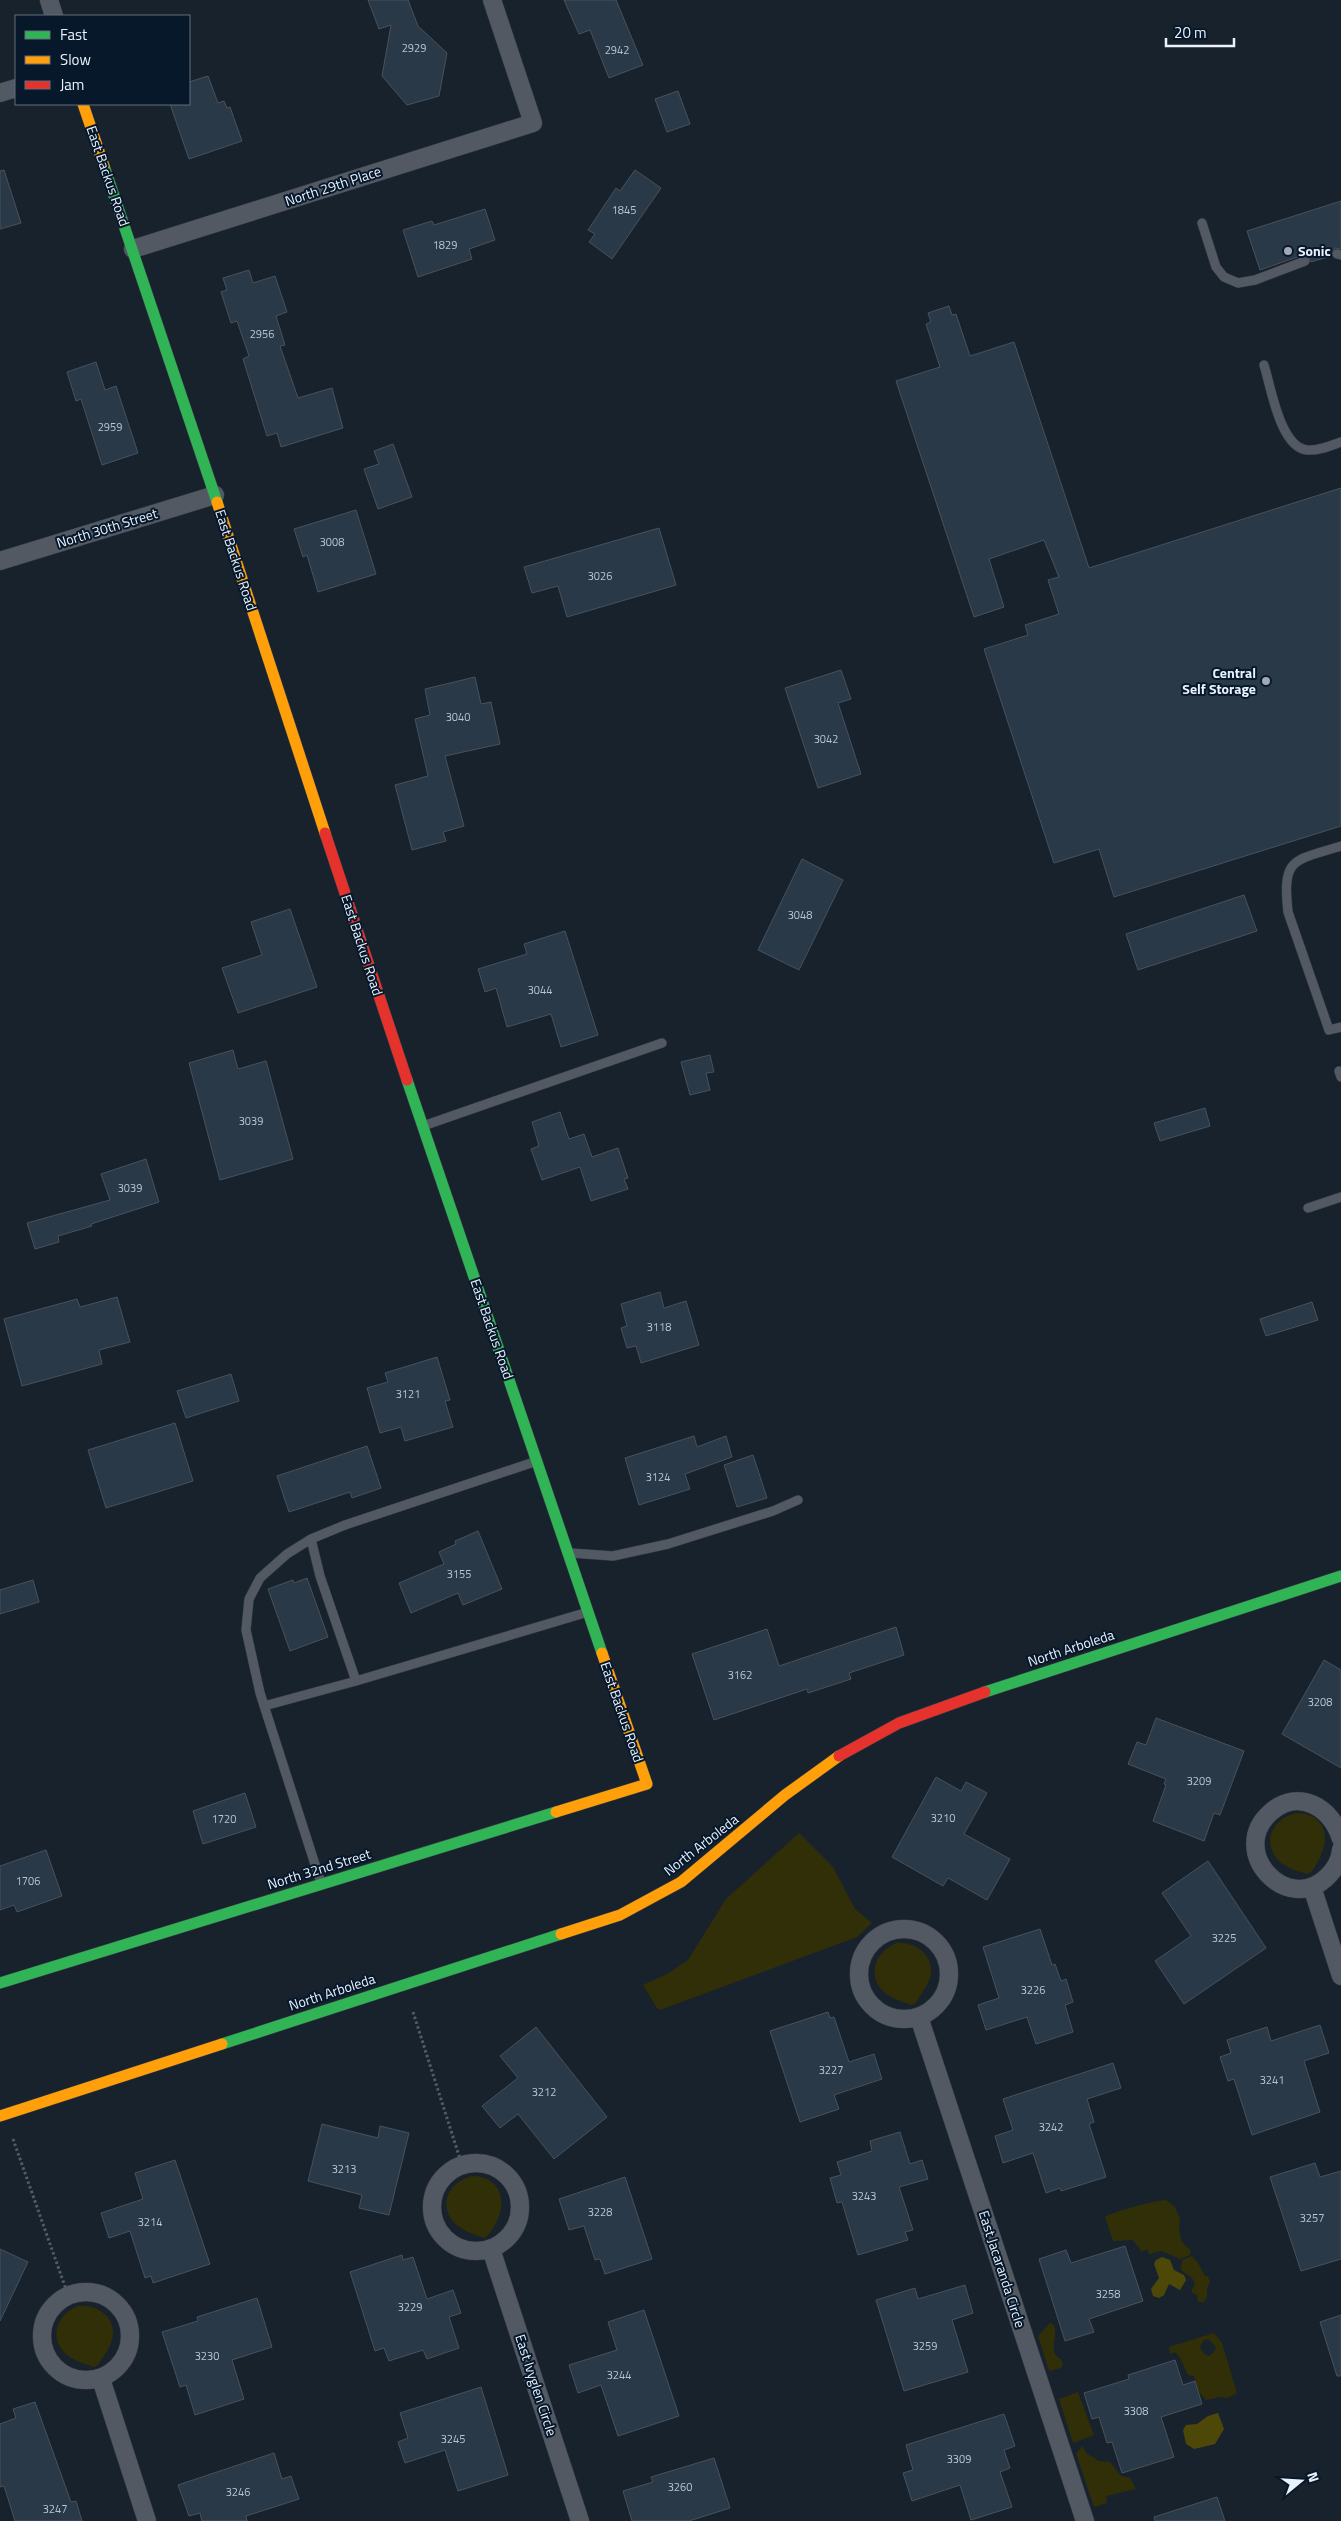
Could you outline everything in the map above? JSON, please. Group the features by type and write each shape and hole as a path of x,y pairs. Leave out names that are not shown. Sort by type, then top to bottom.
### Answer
{"street":[{"path":"49,0 54,15"},
{"name":"North 29th Place","path":"133,249 532,123 492,0"},
{"path":"0,93 15,88"},
{"name":"East Backus Road","path":"83,105 215,495 367,963 647,1784"},
{"name":"North 30th Street","path":"0,561 215,495"},
{"name":"North Arboleda","path":"0,2116 620,1915 681,1882 785,1796 842,1754 899,1723 958,1701 1341,1576"},
{"name":"North 32nd Street","path":"0,1983 647,1784"},
{"path":"1341,1839 1338,1826 1329,1814 1317,1806 1302,1802 1289,1803 1276,1808 1265,1817 1258,1829 1255,1842 1256,1856 1262,1869 1271,1879 1283,1886 1297,1889 1312,1887 1324,1880 1334,1870 1341,1850"},
{"path":"1312,1887 1341,1976"},
{"path":"902,1928 917,1930 930,1936 940,1946 947,1960 949,1974 947,1988 940,2001 919,2017 901,2019 886,2016 873,2008 863,1996 859,1981 861,1958 873,1939 886,1931 902,1928"},
{"name":"East Jacaranda Circle","path":"919,2017 1085,2521"},
{"path":"479,2163 494,2166 507,2175 516,2188 521,2202 519,2218 513,2232 503,2243 492,2250 475,2252 462,2249 445,2238 434,2220 432,2206 434,2193 440,2181 450,2171 462,2165 479,2163"},
{"name":"East Ivyglen Circle","path":"492,2250 580,2521"},
{"path":"82,2292 97,2292 110,2298 121,2308 128,2321 131,2335 129,2350 122,2363 112,2373 101,2379 83,2381 69,2377 57,2369 47,2358 42,2344 42,2329 47,2315 56,2303 68,2295 82,2292"},
{"path":"101,2379 147,2521"}],"lane":[{"path":"1202,223 1216,267 1224,278 1238,283 1255,280 1305,261"},
{"path":"1264,365 1284,431 1294,445 1301,449 1317,450 1341,442"},
{"path":"1341,846 1298,859 1290,866 1286,878 1288,912 1330,1030 1341,1027"},
{"path":"423,1126 662,1043"},
{"path":"1308,1208 1341,1196"},
{"path":"321,1884 264,1706 246,1630 249,1599 260,1578 287,1554 310,1539 345,1525 537,1461"},
{"path":"568,1553 613,1556 668,1544 773,1511 798,1500"},
{"path":"310,1539 320,1576 356,1681"},
{"path":"264,1706 356,1681 588,1612"}],"path":[{"path":"413,2012 462,2165"},
{"path":"13,2139 68,2295"}],"shaded area":[{"path":"1298,1813 1307,1814 1320,1822 1325,1835 1323,1851 1313,1870 1307,1874 1292,1869 1279,1861 1273,1854 1271,1846 1270,1838 1276,1824 1290,1815"},
{"path":"799,1833 833,1867 855,1909 872,1923 857,1937 660,2010 657,2008 643,1985 667,1974 688,1960 726,1899"},
{"path":"896,1943 917,1947 930,1963 930,1978 916,2003 912,2005 896,2000 883,1991 875,1978 874,1971 879,1958 883,1952"},
{"path":"474,2176 491,2181 500,2192 501,2207 499,2215 489,2234 484,2238 459,2227 448,2214 446,2206 449,2192 453,2187 466,2178"},
{"path":"1166,2200 1174,2206 1180,2218 1179,2231 1182,2242 1191,2251 1190,2255 1180,2259 1161,2251 1149,2254 1147,2249 1142,2252 1133,2240 1113,2241 1105,2217 1116,2212"},
{"path":"1192,2256 1205,2276 1208,2276 1210,2283 1204,2302 1198,2302 1197,2295 1191,2292 1195,2283 1192,2278 1181,2270 1182,2260"},
{"path":"1162,2257 1170,2260 1174,2270 1184,2275 1186,2280 1180,2290 1169,2284 1164,2295 1159,2298 1153,2296 1151,2289 1159,2278 1154,2264 1156,2260"},
{"path":"78,2306 92,2307 99,2310 109,2319 112,2325 111,2343 98,2365 94,2367 79,2362 65,2353 57,2340 56,2333 61,2320 71,2309"},
{"path":"1050,2323 1054,2325 1055,2329 1054,2352 1063,2363 1061,2368 1049,2371 1038,2336"},
{"path":"1214,2333 1222,2343 1237,2393 1227,2398 1221,2397 1206,2400 1199,2392 1194,2376 1188,2375 1179,2356 1175,2352 1170,2354 1169,2347","holes":["1208,2339 1216,2347 1209,2356 1204,2354 1200,2347 1203,2341"]},
{"path":"1078,2392 1094,2435 1073,2443 1059,2399"},
{"path":"1218,2413 1224,2429 1215,2444 1194,2449 1186,2444 1183,2430 1186,2425 1197,2424 1208,2416"},
{"path":"1083,2446 1086,2453 1099,2461 1110,2462 1121,2476 1130,2478 1136,2489 1106,2496 1107,2503 1094,2507 1076,2453"}],"building":[{"path":"368,0 408,0 418,26 447,53 439,96 407,105 382,76 391,25 379,29"},
{"path":"564,0 616,0 643,65 609,78 590,30 579,34"},
{"path":"208,76 218,103 224,101 227,108 230,107 242,141 189,159 170,105 190,105 190,82"},
{"path":"678,91 690,124 667,132 655,99"},
{"path":"4,170 21,223 0,229 0,171"},
{"path":"635,170 661,188 612,259 589,242 595,234 588,230 616,188 620,191"},
{"path":"1341,201 1341,249 1335,248 1331,256 1311,262 1309,257 1303,255 1260,270 1247,231"},
{"path":"485,209 495,240 469,249 472,259 418,277 403,230 432,221 434,225"},
{"path":"249,270 253,283 275,276 287,312 276,316 285,345 280,346 298,398 332,388 343,428 281,447 277,433 267,436 243,359 249,356 237,321 231,323 221,292 227,290 223,278"},
{"path":"949,306 952,315 956,314 970,356 1014,342 1089,568 1341,488 1341,826 1114,897 1099,849 1054,863 984,649 1028,635 1025,625 1059,614 1048,580 1059,577 1044,540 989,559 1004,607 974,617 896,381 940,367 926,324 931,322 928,313"},
{"path":"96,362 105,390 116,386 138,453 102,465 81,399 76,401 67,372"},
{"path":"393,444 412,497 378,509 364,469 379,464 374,451"},
{"path":"356,510 376,574 318,592 307,555 303,557 294,529"},
{"path":"659,528 676,585 567,617 558,586 532,593 524,567"},
{"path":"841,670 851,699 838,703 861,774 818,788 785,688"},
{"path":"475,677 481,704 491,702 500,744 445,756 464,826 443,832 446,841 412,850 395,785 428,776 415,719 430,715 425,689"},
{"path":"802,859 843,880 799,970 758,950"},
{"path":"1244,895 1257,931 1138,970 1126,934"},
{"path":"290,909 317,987 238,1013 222,968 262,955 251,922"},
{"path":"565,931 598,1035 561,1047 551,1014 507,1027 496,988 485,992 478,969 527,954 524,944"},
{"path":"233,1050 238,1069 266,1061 293,1159 220,1180 189,1063"},
{"path":"710,1055 714,1072 706,1073 710,1090 690,1095 681,1062"},
{"path":"1205,1108 1210,1126 1160,1141 1154,1123"},
{"path":"560,1112 569,1139 584,1134 592,1157 618,1148 628,1178 624,1179 628,1189 591,1201 580,1167 542,1180 531,1149 539,1146 532,1122"},
{"path":"146,1159 159,1202 58,1236 59,1242 35,1249 27,1223 110,1200 101,1174"},
{"path":"660,1292 664,1308 686,1301 699,1345 641,1363 636,1346 627,1348 621,1328 627,1326 621,1304"},
{"path":"117,1297 130,1342 99,1350 102,1364 22,1386 4,1319 77,1299 80,1307"},
{"path":"1312,1302 1318,1320 1266,1336 1260,1319"},
{"path":"437,1357 450,1400 445,1401 453,1427 405,1441 401,1427 380,1433 367,1388 388,1382 385,1373"},
{"path":"231,1374 239,1401 186,1418 177,1391"},
{"path":"175,1423 193,1481 106,1508 88,1450"},
{"path":"694,1436 697,1447 726,1436 732,1457 685,1474 690,1489 639,1505 625,1458"},
{"path":"367,1446 381,1488 352,1498 350,1492 289,1512 277,1476"},
{"path":"753,1455 767,1498 737,1507 724,1465"},
{"path":"478,1531 502,1589 463,1605 458,1593 411,1613 399,1583 444,1564 439,1552 456,1544 455,1541"},
{"path":"307,1578 328,1637 290,1651 268,1589 293,1580 294,1583"},
{"path":"33,1580 39,1602 0,1614 0,1590"},
{"path":"896,1627 904,1655 849,1673 851,1679 808,1693 807,1689 714,1720 692,1654 767,1629 779,1666"},
{"path":"1324,1660 1341,1670 1341,1768 1282,1734"},
{"path":"1156,1718 1244,1751 1220,1815 1214,1813 1204,1841 1153,1821 1166,1785 1164,1784 1166,1779 1128,1764 1137,1742 1146,1745"},
{"path":"936,1777 961,1791 966,1782 987,1793 964,1834 1010,1859 987,1900 948,1878 943,1886 892,1857"},
{"path":"245,1793 256,1827 203,1844 193,1811"},
{"path":"46,1850 62,1896 17,1912 14,1905 0,1910 0,1866"},
{"path":"1208,1861 1266,1948 1184,2004 1155,1961 1191,1936 1162,1893"},
{"path":"1040,1929 1052,1965 1055,1964 1061,1981 1066,1979 1073,2002 1065,2005 1073,2032 1036,2044 1027,2017 986,2030 978,2005 999,1998 983,1947"},
{"path":"828,2012 830,2018 834,2017 849,2062 874,2054 882,2079 834,2095 839,2109 800,2122 770,2031"},
{"path":"1320,2025 1329,2053 1304,2061 1320,2112 1252,2135 1234,2079 1228,2081 1220,2057 1231,2053 1227,2040 1267,2027 1271,2041"},
{"path":"536,2027 607,2117 554,2159 518,2114 500,2128 482,2106 518,2078 500,2056"},
{"path":"1113,2063 1121,2088 1087,2099 1094,2122 1089,2124 1106,2177 1061,2191 1060,2188 1046,2193 1033,2153 1003,2163 995,2136 1013,2130 1003,2099"},
{"path":"322,2124 378,2138 380,2126 409,2133 389,2215 359,2208 362,2195 308,2181"},
{"path":"900,2132 910,2164 922,2160 928,2179 899,2187 913,2230 905,2232 908,2240 858,2255 842,2202 837,2203 830,2178 841,2175 837,2162 872,2151 870,2141"},
{"path":"175,2160 210,2264 153,2283 151,2276 145,2278 130,2231 109,2238 101,2213 143,2199 135,2173"},
{"path":"1315,2163 1320,2177 1341,2171 1341,2259 1301,2271 1270,2177"},
{"path":"625,2177 652,2259 605,2274 600,2259 595,2260 584,2226 569,2230 559,2199"},
{"path":"1125,2246 1143,2301 1089,2319 1094,2332 1065,2341 1039,2259 1066,2250 1071,2263"},
{"path":"0,2249 28,2262 0,2321"},
{"path":"402,2255 403,2260 413,2257 427,2299 453,2290 461,2313 449,2317 459,2348 427,2359 423,2350 389,2361 384,2348 375,2351 350,2272"},
{"path":"965,2285 973,2313 952,2320 968,2372 904,2391 876,2300 915,2288 918,2299"},
{"path":"257,2298 272,2347 232,2360 244,2399 195,2415 186,2385 180,2387 162,2332 198,2321 197,2317"},
{"path":"644,2310 679,2416 618,2436 601,2385 578,2393 569,2365 617,2350 608,2322"},
{"path":"1341,2315 1341,2376 1337,2376 1320,2322"},
{"path":"1175,2360 1183,2385 1195,2381 1202,2404 1161,2417 1174,2457 1122,2473 1112,2442 1107,2443 1099,2417 1092,2419 1084,2393 1129,2379 1128,2375"},
{"path":"481,2387 508,2475 458,2491 445,2450 405,2463 398,2442 408,2438 400,2413"},
{"path":"35,2402 71,2502 76,2501 82,2521 15,2521 4,2486 0,2487 0,2424 16,2418 13,2409"},
{"path":"1004,2414 1015,2446 1004,2450 1010,2468 1000,2472 1012,2507 971,2520 960,2485 912,2501 903,2473 913,2470 906,2445"},
{"path":"274,2453 282,2479 291,2476 299,2499 246,2516 247,2521 202,2521 200,2513 189,2516 178,2485"},
{"path":"714,2458 730,2508 689,2521 632,2521 623,2491 653,2482 651,2477"},
{"path":"1217,2497 1225,2521 1155,2521 1154,2517"}],"traffic: fast":[{"path":"104,166 217,502"},
{"path":"407,1080 602,1653"},
{"path":"985,1692 1341,1576"},
{"path":"0,1983 556,1812"},
{"path":"222,2044 561,1934"}],"traffic: slow":[{"path":"83,105 104,166"},
{"path":"217,502 325,833"},
{"path":"556,1812 647,1784 602,1653"},
{"path":"561,1934 620,1915 681,1882 785,1795 839,1756"},
{"path":"0,2116 222,2044"}],"traffic: jam":[{"path":"325,833 407,1080"},
{"path":"839,1756 899,1723 985,1692"}],"place":[{"name":"Sonic","path":"1288,251"},
{"name":"Central Self Storage","path":"1266,681"}]}
